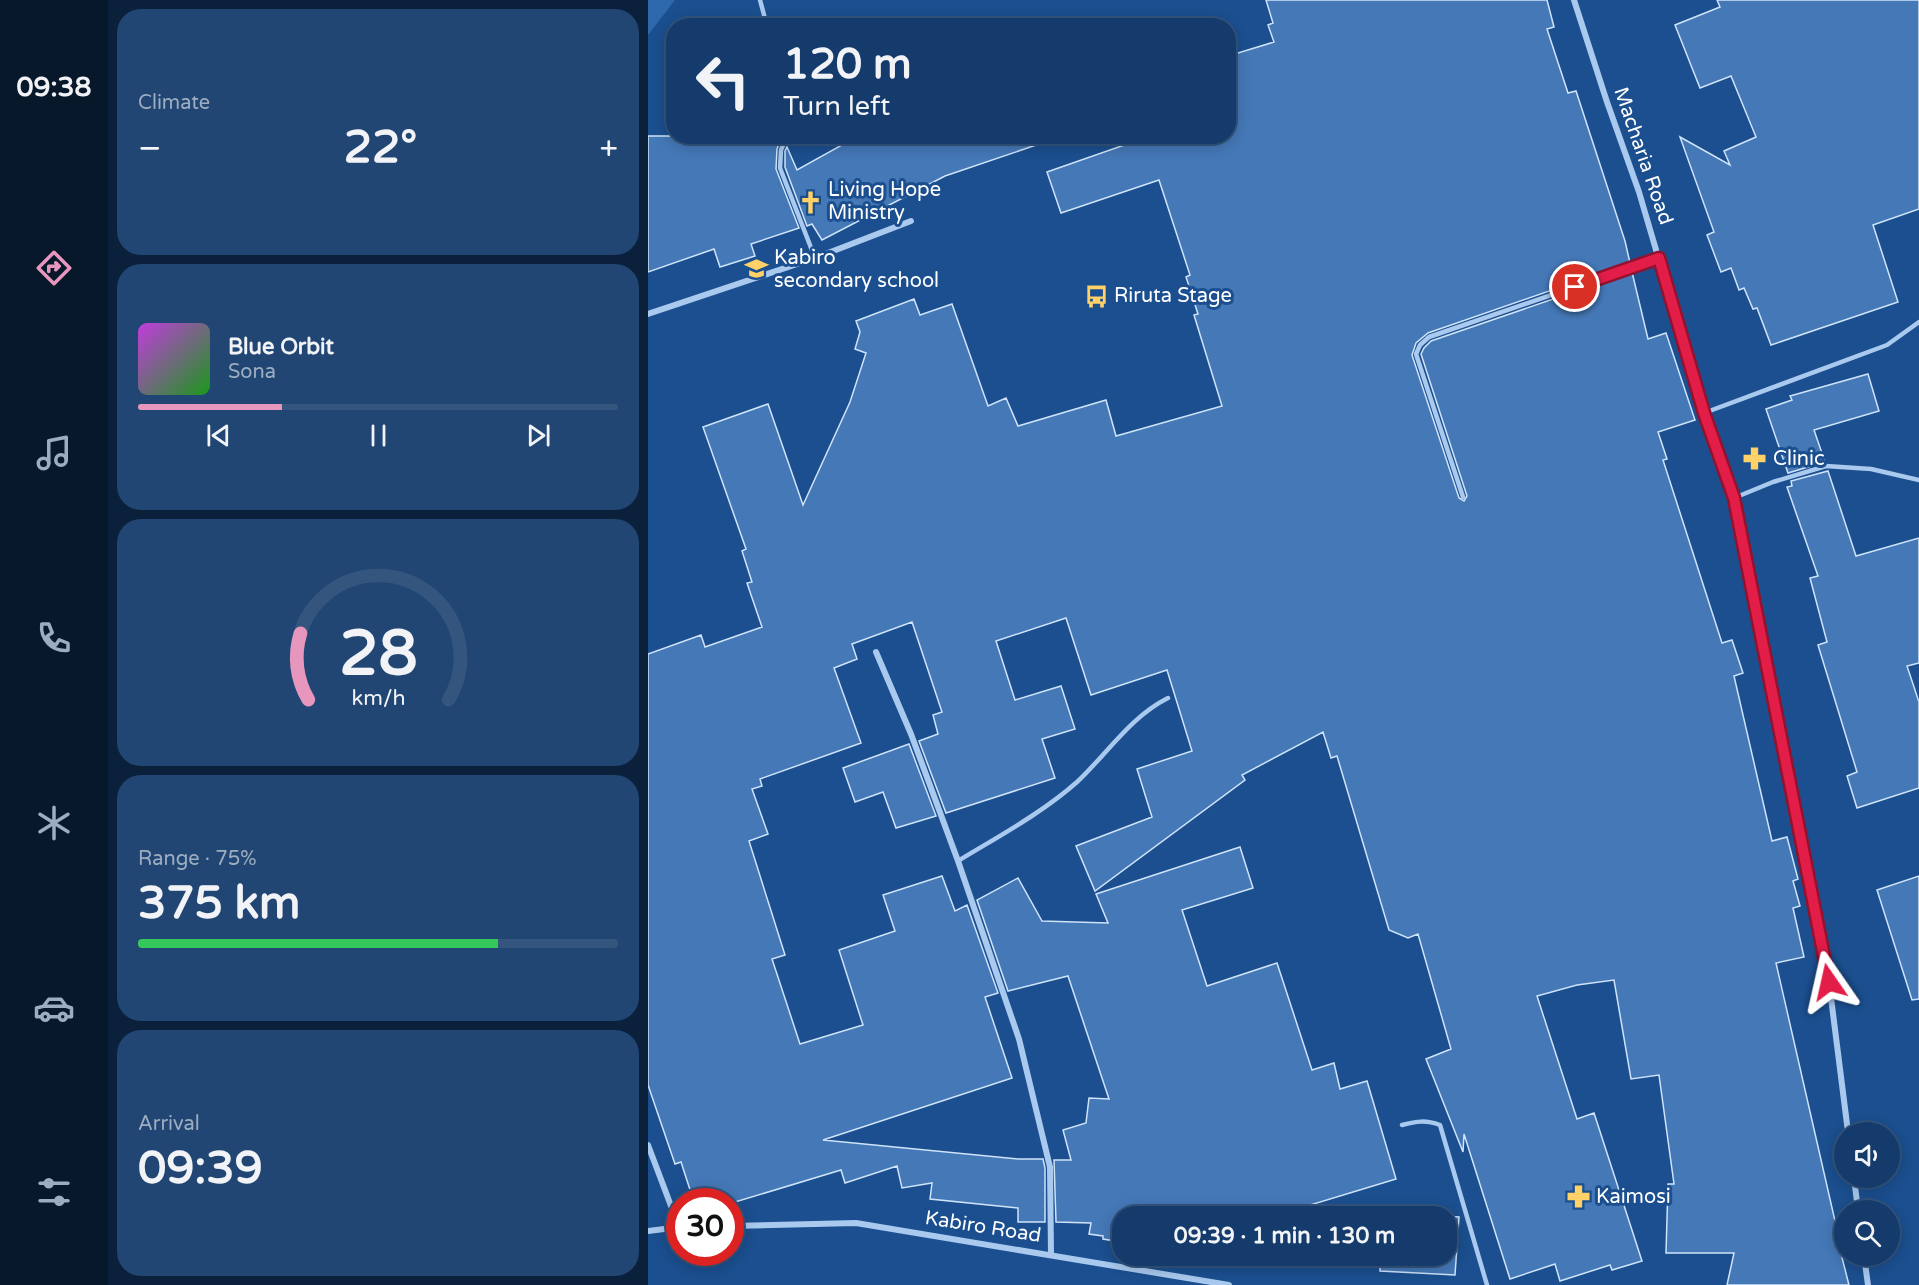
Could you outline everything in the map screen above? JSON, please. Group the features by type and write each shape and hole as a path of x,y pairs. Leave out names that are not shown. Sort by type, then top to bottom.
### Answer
{"street":[{"name":"Macharia Road","path":"1574,0 1639,192 1704,413 1734,498 1829,982 1847,1122"},
{"path":"648,314 815,258 911,221"},
{"path":"876,652 911,734 958,861 1019,1040 1050,1167 1051,1254"},
{"path":"648,1145 666,1193"},
{"name":"Kabiro Road","path":"744,1226 856,1223 1229,1285"},
{"path":"648,1232 666,1229"},
{"path":"1865,1266 1868,1285"}],"lane":[{"path":"760,0 765,18"},
{"path":"784,144 780,168 815,258"},
{"path":"1463,497 1416,354 1420,345 1429,337 1659,258"},
{"path":"1704,413 1887,345 1919,322"},
{"path":"1734,498 1773,482 1826,466 1870,469 1919,480"},
{"path":"958,861 1049,804 1076,783 1134,720 1167,698"},
{"path":"1402,1125 1418,1121 1440,1125 1487,1285"}],"shaded area":[{"path":"648,0 675,0 648,35"}],"building":[{"path":"1266,0 1547,0 1554,27 1547,29 1568,93 1576,91 1625,241 1630,263 1428,333 1416,343 1412,355 1459,498 1464,501 1467,496 1421,354 1431,341 1632,272 1648,339 1666,333 1695,420 1658,432 1667,459 1663,460 1722,643 1732,640 1743,673 1734,676 1772,841 1787,837 1798,879 1793,881 1800,906 1793,908 1804,957 1776,963 1834,1217 1834,1266 1844,1266 1849,1285 1727,1285 1734,1253 1666,1253 1668,1184 1674,1184 1659,1075 1631,1079 1614,980 1577,985 1537,996 1577,1119 1594,1113 1642,1261 1612,1270 1610,1265 1560,1281 1555,1264 1510,1279 1464,1134 1463,1152 1426,1059 1451,1049 1418,934 1408,938 1389,930 1337,756 1331,758 1323,732 1242,775 1245,780 1095,891 1076,846 1152,817 1137,769 1192,751 1167,670 1091,695 1066,618 996,641 1015,700 1061,686 1075,729 1042,739 1055,778 946,813 919,741 938,734 933,715 942,712 912,622 852,644 857,659 834,668 861,743 760,779 762,786 752,789 768,834 749,841 785,955 772,959 800,1044 863,1025 839,950 895,931 883,895 942,876 955,911 967,905 998,993 985,997 1012,1078 823,1140 1018,1159 1043,1159 1045,1222 1018,1222 1018,1208 930,1199 932,1183 902,1188 897,1166 845,1183 841,1170 744,1199 744,1188 689,1188 681,1162 675,1164 648,1085 648,654 701,635 705,647 762,627 747,583 752,582 742,551 746,549 703,427 768,404 803,505 850,402 866,353 855,349 860,332 856,321 914,299 920,315 952,304 988,406 1006,398 1018,426 1106,400 1116,436 1222,406 1194,315 1198,314 1186,277 1190,275 1159,180 1061,213 1047,172 1127,144 1236,144 1236,54 1274,42 1268,25 1273,23"},
{"path":"1717,0 1919,0 1919,209 1873,225 1898,302 1771,345 1757,308 1753,309 1744,288 1739,290 1731,268 1721,272 1707,235 1714,232 1680,137 1730,165 1724,151 1756,137 1731,76 1700,88 1675,25 1720,7"},
{"path":"648,136 666,136 666,144 779,144 776,169 799,228 751,244 755,256 720,267 714,249 648,272"},
{"path":"844,144 1039,144 945,176 822,240 812,224 807,226 785,167 787,147 797,170"},
{"path":"1868,374 1879,411 1814,430 1825,462 1788,473 1766,409 1792,400 1790,396"},
{"path":"1828,471 1856,556 1919,538 1919,663 1907,666 1919,702 1919,788 1857,808 1847,776 1857,772 1818,645 1827,642 1810,578 1818,576 1787,487 1792,486 1791,481"},
{"path":"909,744 936,816 896,828 883,792 855,802 843,768"},
{"path":"1240,847 1253,888 1182,910 1207,986 1277,963 1312,1070 1334,1063 1340,1089 1367,1081 1396,1179 1307,1206 1112,1206 1112,1240 1103,1239 1103,1236 1089,1234 1091,1223 1056,1222 1054,1160 1071,1160 1063,1130 1086,1123 1089,1098 1109,1099 1068,976 1008,991 977,900 1018,878 1042,921 1108,923 1096,894"},
{"path":"1919,876 1919,999 1912,1000 1877,890"},
{"path":"1457,1217 1459,1217 1457,1246"},
{"path":"1380,1266 1456,1266 1455,1275 1380,1271"}],"place":[{"name":"Living Hope Ministry","path":"810,202"},
{"name":"Kabiro secondary school","path":"756,269"},
{"name":"Riruta Stage","path":"1096,296"},
{"name":"Clinic","path":"1755,459"},
{"name":"Kaimosi","path":"1578,1197"}],"route":[{"path":"1575,287 1659,258 1704,413 1734,498 1829,982"}]}
